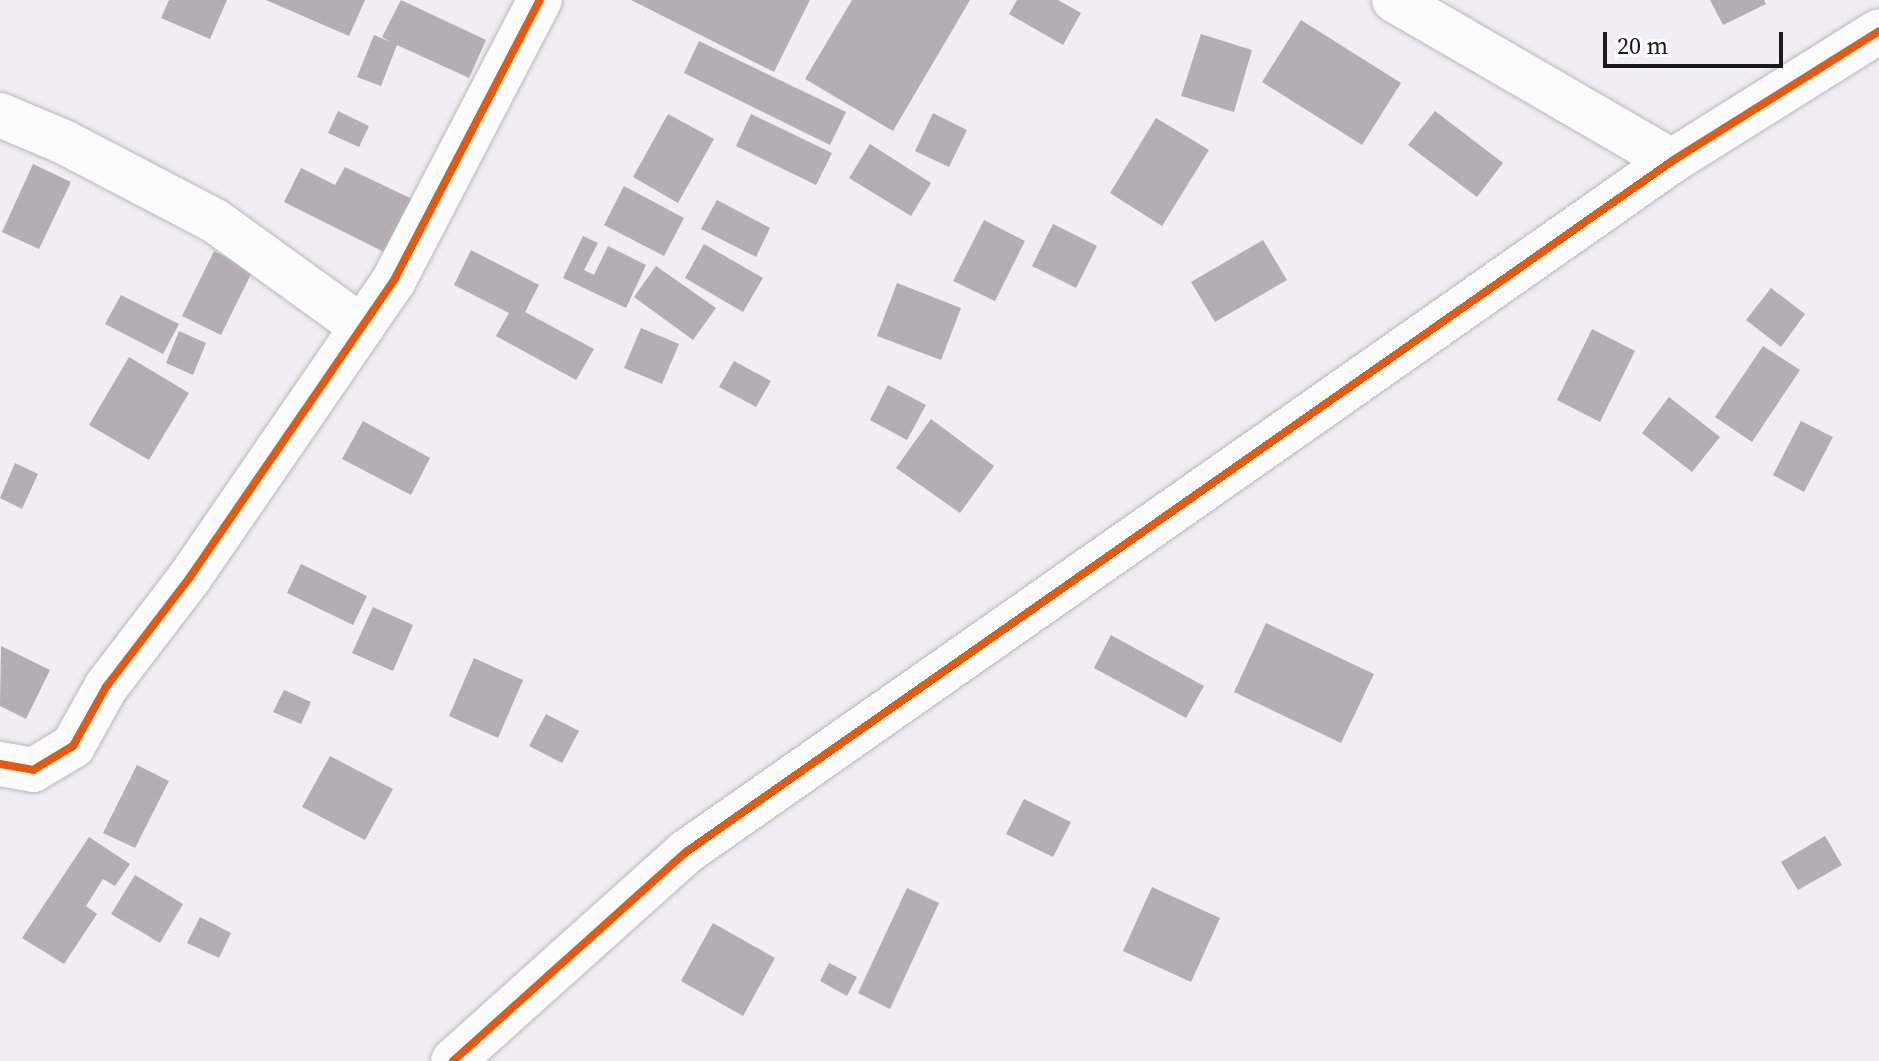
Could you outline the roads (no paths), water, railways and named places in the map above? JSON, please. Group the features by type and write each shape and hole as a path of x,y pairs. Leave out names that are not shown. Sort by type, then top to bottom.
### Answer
{"street":[{"path":"0,764 33,770 73,746 106,687 190,577 394,280 540,0"},
{"path":"1394,0 1672,161"},
{"path":"453,1061 686,852 1672,161 1879,31"},
{"path":"0,115 64,142 215,221 362,327"}]}
